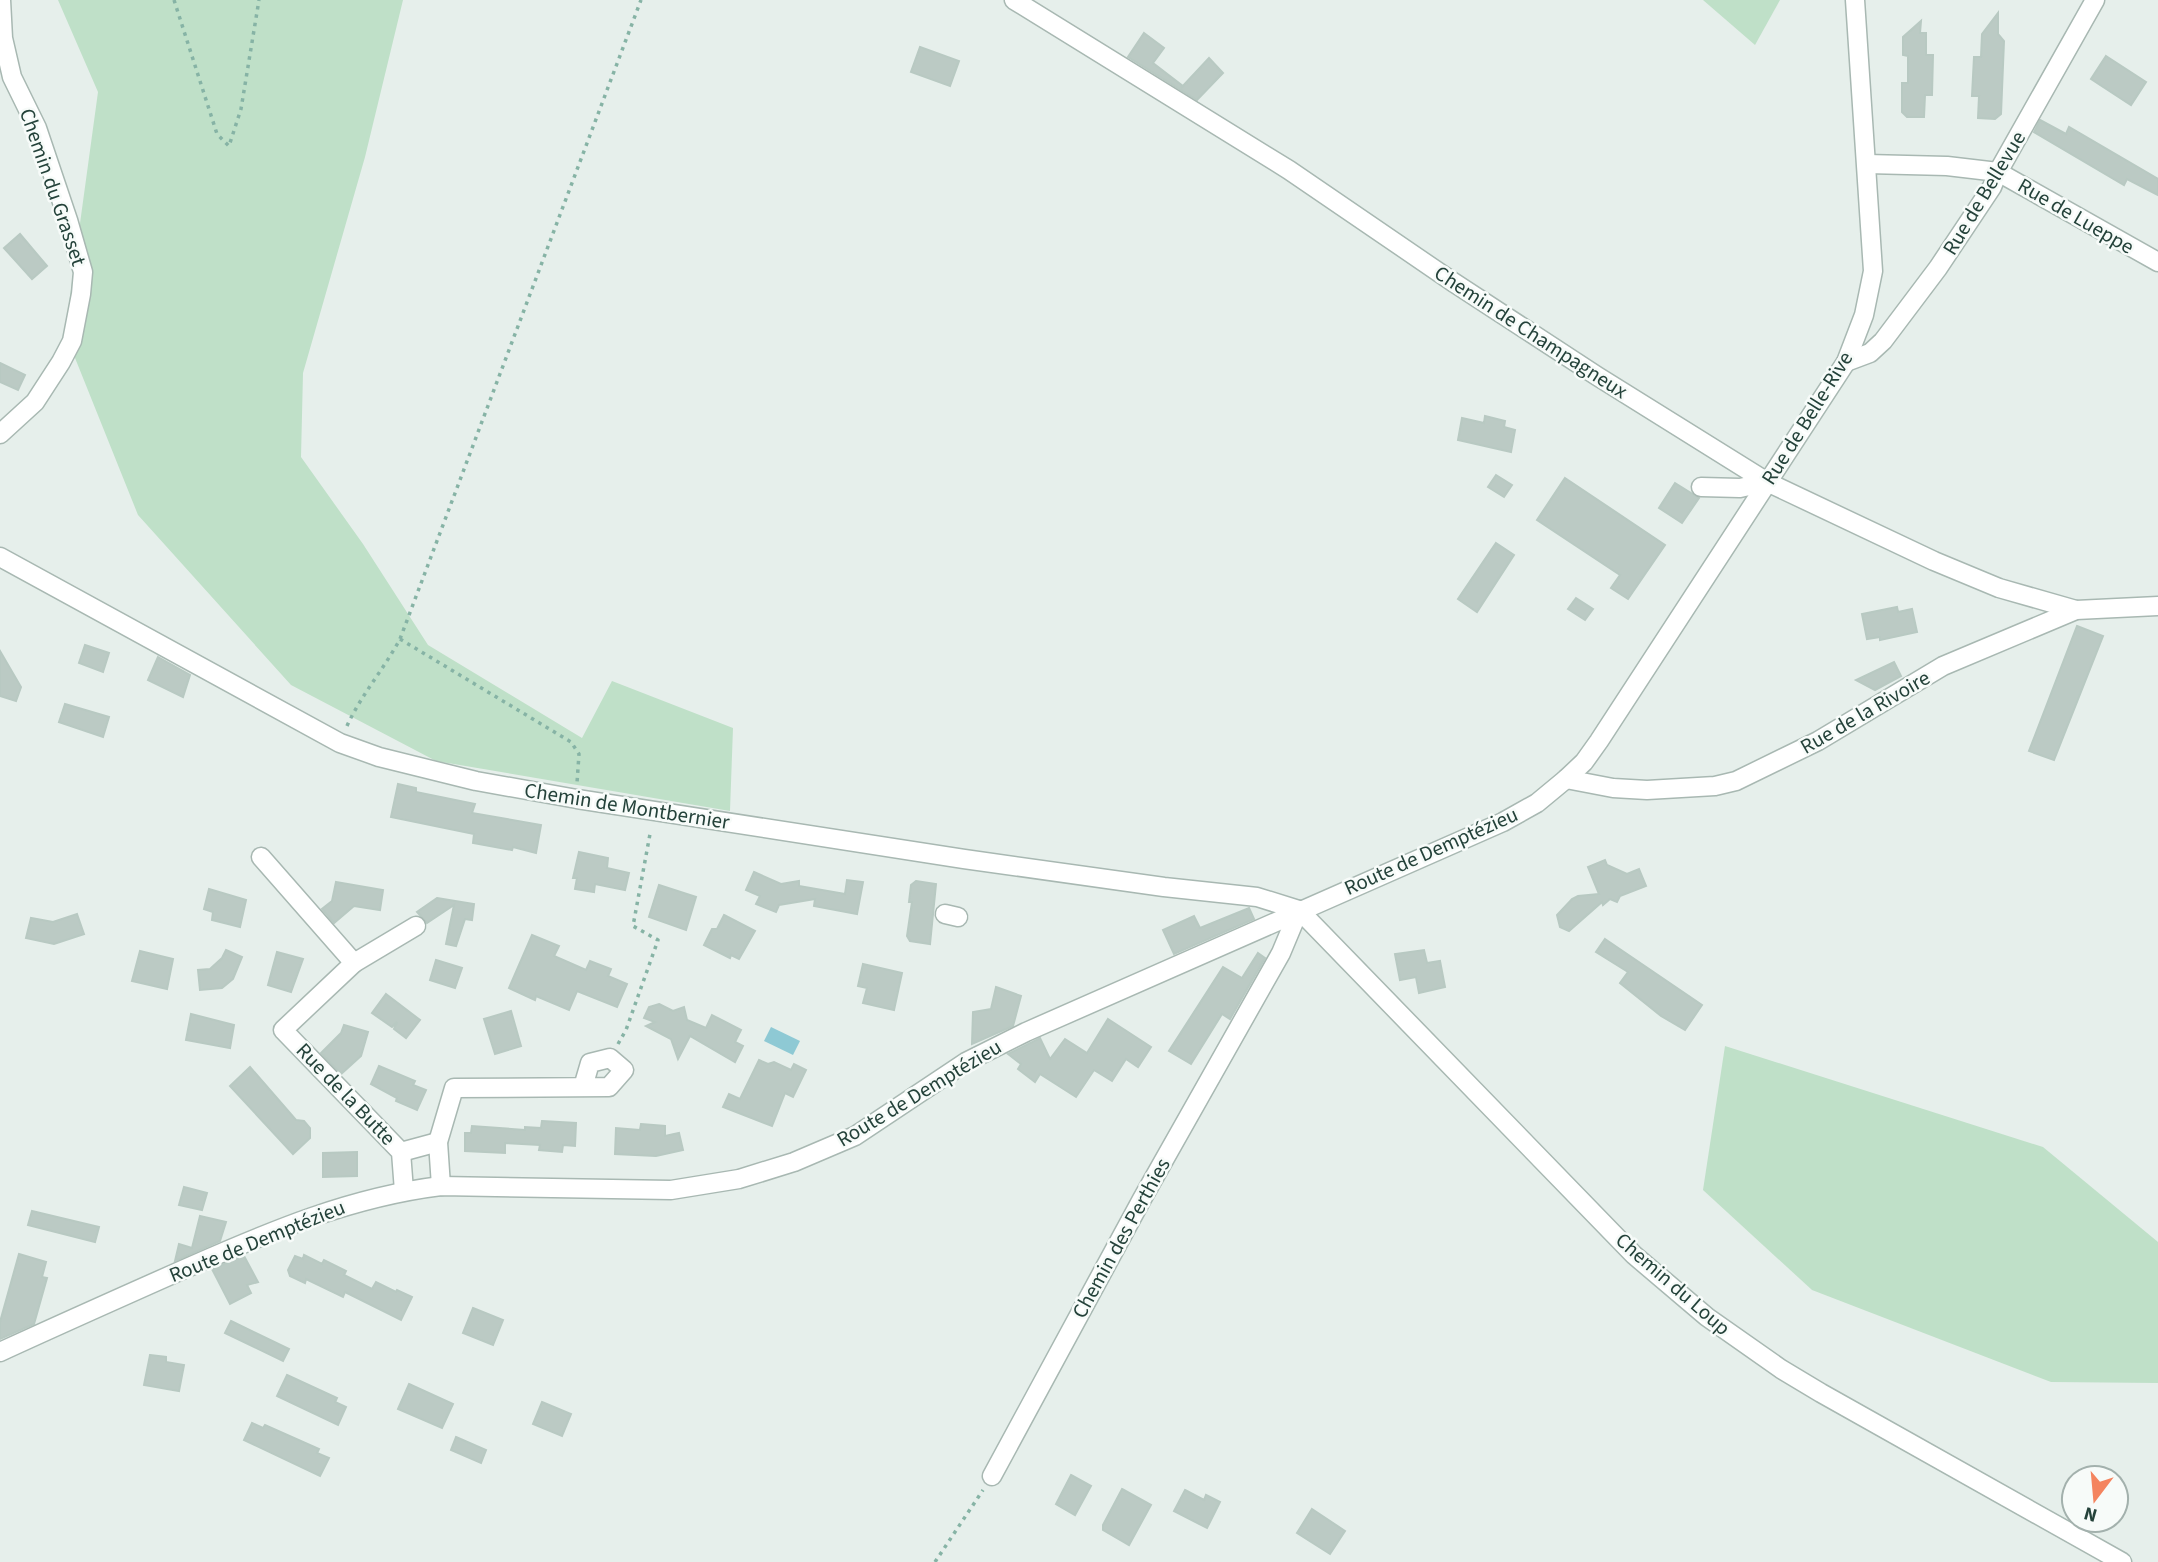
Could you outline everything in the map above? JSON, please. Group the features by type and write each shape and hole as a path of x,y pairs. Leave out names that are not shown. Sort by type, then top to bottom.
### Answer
{"street":[{"name":"Chemin du Grasset","path":"0,434 35,402 72,341 83,272 37,128 12,77 3,38 1,0"},
{"name":"Chemin de Champagneux","path":"1014,0 1289,170 1462,288 1767,482 1947,567 1999,588 2076,610"},
{"name":"Rue de Belle-Rive","path":"1566,779 1584,762 1629,698 1846,362 1864,315 1874,271 1855,0"},
{"name":"Rue de Bellevue","path":"1846,362 1870,353 1883,341 1938,268 1992,187 2095,0"},
{"name":"Rue de Lueppe","path":"1867,163 1947,166 1998,172 2158,262"},
{"path":"1701,487 1740,488 1767,482"},
{"name":"Chemin de Montbernier","path":"0,557 340,743 379,757 476,781 577,799 964,859 1257,897 1299,910"},
{"name":"Rue de la Rivoire","path":"1566,779 1613,788 1647,790 1714,786 1736,781 1818,741 1943,666 2076,610 2158,606"},
{"name":"Route de Demptézieu","path":"0,1352 278,1228 349,1204 404,1191 441,1186 671,1190 738,1180 794,1162 855,1136 966,1062 1026,1032 1503,822 1537,803 1566,779"},
{"path":"261,857 354,963 416,926"},
{"name":"Chemin des Perthies","path":"992,1476 1142,1199 1281,953 1299,910"},
{"name":"Chemin du Loup","path":"1299,910 1634,1255 1707,1317 1781,1369 1821,1393 2122,1562"},
{"name":"Rue de la Butte","path":"354,963 283,1030 401,1152 404,1191"},
{"path":"441,1186 438,1142 454,1088 609,1087 624,1070 610,1058"},
{"path":"401,1152 438,1142"}],"path":[{"path":"174,0 217,134 229,146 242,109 259,0"},
{"path":"340,743 355,709 400,639 642,0"},
{"path":"400,639 571,742 579,754 577,799"},
{"path":"610,1058 626,1030 658,940 633,926 650,834"},
{"path":"935,1562 992,1476"}],"green space":[{"path":"58,0 403,0 365,157 303,373 301,457 363,544 428,645 582,738 612,681 733,728 730,811 436,761 291,685 138,515 65,333 98,92"},
{"path":"1703,0 1780,0 1755,45"},
{"path":"1725,1046 2043,1147 2158,1242 2158,1383 2051,1382 1812,1290 1703,1190"}],"water":[{"path":"771,1027 800,1041 793,1055 764,1041"}],"building":[{"path":"1998,13 1998,34 2004,41 2001,114 1995,119 1978,118 1979,96 1972,96 1974,57 1981,57 1982,34"},
{"path":"1921,21 1920,33 1926,33 1926,55 1933,55 1932,95 1925,95 1924,117 1907,117 1902,112 1902,83 1908,83 1908,56 1903,55 1903,37"},
{"path":"1144,33 1164,48 1153,63 1183,86 1209,58 1223,73 1197,100 1128,57"},
{"path":"920,47 959,61 950,86 911,72"},
{"path":"2106,56 2146,82 2131,105 2091,79"},
{"path":"2040,120 2066,134 2069,127 2158,179 2158,195 2127,179 2124,185 2034,132"},
{"path":"20,234 47,266 32,279 4,248"},
{"path":"0,363 25,375 18,390 0,382"},
{"path":"1485,416 1505,421 1504,427 1515,430 1511,452 1458,440 1462,418 1484,423"},
{"path":"1496,475 1512,485 1504,497 1488,487"},
{"path":"1565,478 1665,545 1628,599 1611,588 1620,575 1537,520"},
{"path":"1675,483 1699,498 1682,523 1659,508"},
{"path":"1496,543 1514,555 1477,612 1458,599"},
{"path":"1576,598 1593,609 1585,620 1568,609"},
{"path":"1897,607 1898,612 1912,609 1917,632 1880,640 1880,637 1867,639 1862,614"},
{"path":"2077,626 2103,636 2054,760 2029,751"},
{"path":"85,645 109,653 103,672 79,663"},
{"path":"0,651 21,687 16,701 0,696"},
{"path":"158,657 190,675 183,697 148,680"},
{"path":"1894,662 1901,676 1875,690 1856,680"},
{"path":"65,704 109,717 103,737 59,722"},
{"path":"398,784 416,788 416,792 475,804 472,813 541,825 536,853 513,847 512,850 473,843 474,834 391,817"},
{"path":"579,852 608,858 607,868 629,873 625,890 595,884 594,892 575,889 577,878 573,878"},
{"path":"1605,860 1607,865 1627,874 1639,869 1646,886 1620,896 1617,902 1610,899 1603,905 1602,902 1569,931 1560,927 1557,915 1572,899 1599,894 1588,867"},
{"path":"754,872 781,884 799,881 799,886 845,894 847,880 863,882 857,914 814,906 815,899 779,905 776,912 756,904 760,896 746,890"},
{"path":"916,881 936,884 930,944 910,941 907,936 912,902 909,902 911,885"},
{"path":"336,882 383,890 380,910 354,906 334,923 322,909 332,901"},
{"path":"659,885 696,897 686,930 649,917"},
{"path":"209,889 246,900 240,927 212,920 213,912 204,909"},
{"path":"437,898 474,904 472,920 465,919 456,946 446,944 454,905 427,923 417,912"},
{"path":"1249,908 1254,919 1174,954 1163,930 1194,916 1200,928"},
{"path":"77,914 84,934 54,944 26,938 31,918 53,922"},
{"path":"724,915 755,931 739,959 731,955 730,958 704,945 712,929 717,929"},
{"path":"532,935 559,946 554,956 586,970 590,961 611,969 608,976 627,984 617,1007 577,991 569,1010 536,996 535,1000 509,988"},
{"path":"1605,939 1702,1005 1685,1030 1661,1016 1620,983 1628,972 1596,952"},
{"path":"226,950 242,957 233,979 222,988 200,990 198,970 210,969"},
{"path":"1424,950 1427,963 1440,961 1445,987 1419,993 1416,977 1400,980 1395,954"},
{"path":"140,951 173,959 167,989 132,981"},
{"path":"277,952 303,959 291,992 268,985"},
{"path":"1258,953 1265,958 1230,1019 1222,1014 1191,1064 1169,1051 1223,967 1242,978"},
{"path":"436,960 462,968 455,988 430,980"},
{"path":"863,964 902,973 894,1010 863,1003 867,988 858,986"},
{"path":"996,987 1021,996 1013,1026 972,1044 973,1012 991,1009"},
{"path":"386,994 420,1020 406,1038 394,1029 397,1022 392,1027 372,1013"},
{"path":"659,1004 673,1011 684,1007 687,1020 706,1028 712,1015 741,1030 735,1042 743,1046 735,1062 690,1036 678,1059 671,1039 646,1026 655,1022 644,1018 649,1007"},
{"path":"511,1011 521,1046 495,1054 484,1019"},
{"path":"191,1014 234,1025 230,1048 186,1040"},
{"path":"1108,1019 1151,1047 1138,1067 1126,1059 1112,1081 1094,1070 1076,1097 1040,1074 1035,1082 1018,1069 1021,1064 1008,1054 1040,1038 1050,1059 1065,1039 1087,1053"},
{"path":"344,1025 368,1032 361,1056 341,1074 321,1053 341,1033"},
{"path":"759,1060 768,1064 774,1062 791,1070 794,1064 806,1070 793,1097 785,1093 772,1126 723,1107 729,1094 740,1099"},
{"path":"379,1066 415,1081 413,1085 426,1090 417,1110 396,1101 397,1098 371,1084"},
{"path":"250,1067 296,1120 304,1121 310,1128 310,1138 293,1154 230,1086"},
{"path":"542,1121 576,1123 575,1146 563,1145 562,1152 539,1150 540,1145 505,1143 505,1153 465,1151 465,1133 471,1133 472,1126 525,1130 525,1127 541,1128"},
{"path":"641,1124 665,1126 665,1136 679,1133 683,1150 656,1156 615,1154 616,1128 640,1130"},
{"path":"357,1152 357,1176 323,1177 323,1153"},
{"path":"184,1187 207,1193 202,1210 179,1205"},
{"path":"32,1211 99,1227 95,1242 28,1225"},
{"path":"200,1216 226,1222 220,1241 175,1261 179,1244 192,1248"},
{"path":"19,1254 46,1262 42,1277 47,1278 34,1324 0,1339 0,1322"},
{"path":"304,1255 322,1264 324,1260 346,1271 344,1275 372,1289 376,1282 412,1297 401,1320 345,1292 343,1297 306,1279 305,1283 290,1276 288,1270 295,1256 303,1259"},
{"path":"244,1256 258,1282 247,1285 251,1293 230,1304 212,1269"},
{"path":"473,1308 503,1320 493,1345 463,1333"},
{"path":"231,1321 289,1349 283,1361 225,1333"},
{"path":"150,1355 166,1357 166,1362 184,1365 179,1391 144,1385"},
{"path":"287,1375 337,1398 335,1402 346,1407 338,1425 277,1396"},
{"path":"409,1384 453,1404 442,1428 398,1409"},
{"path":"542,1402 571,1414 562,1436 533,1424"},
{"path":"252,1423 263,1428 265,1425 319,1449 317,1453 329,1458 320,1476 244,1440"},
{"path":"456,1437 486,1450 481,1463 451,1450"},
{"path":"1071,1475 1091,1486 1075,1515 1056,1504"},
{"path":"1122,1489 1151,1505 1129,1545 1103,1530 1103,1525"},
{"path":"1185,1490 1204,1500 1206,1495 1220,1502 1207,1528 1174,1511"},
{"path":"1312,1509 1345,1531 1330,1554 1297,1533"}]}
